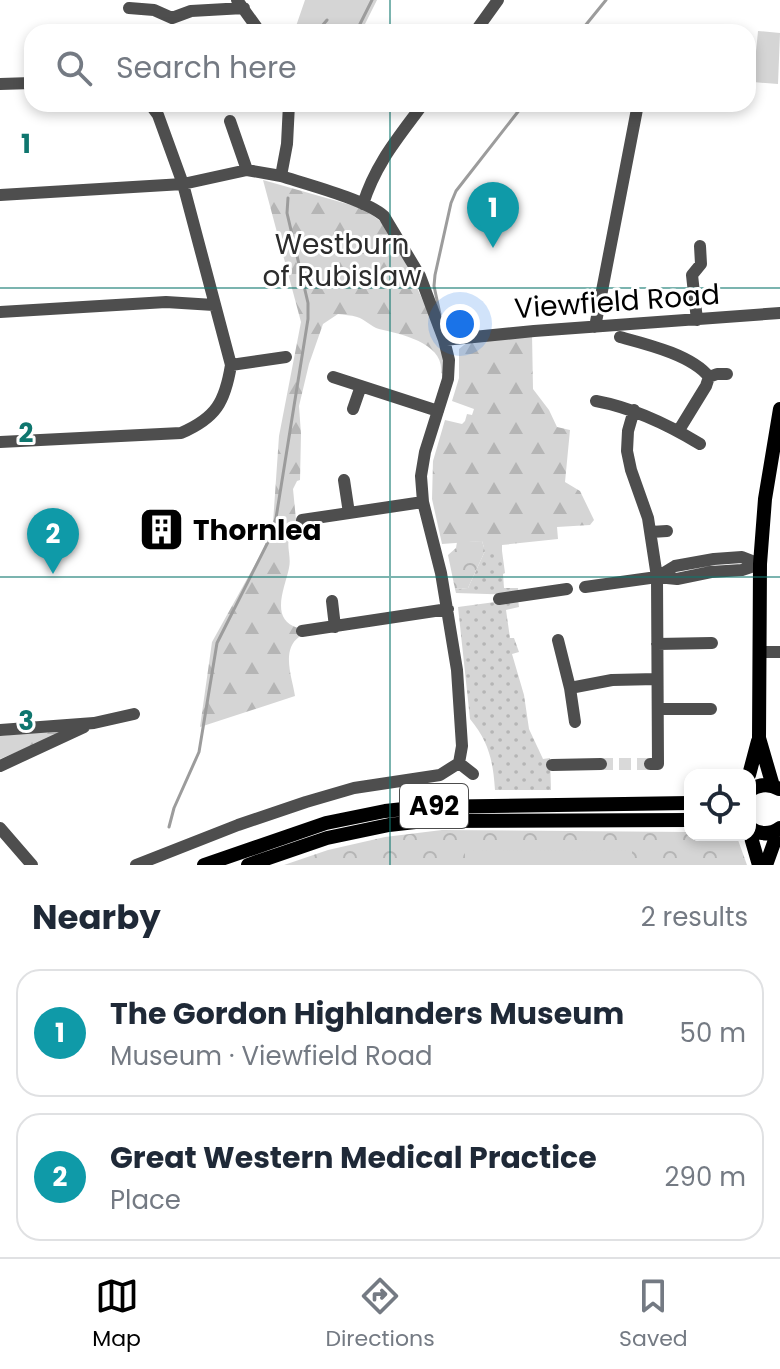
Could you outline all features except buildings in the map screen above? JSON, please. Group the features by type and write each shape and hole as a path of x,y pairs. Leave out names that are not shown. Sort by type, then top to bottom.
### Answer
{"main road":[{"path":"751,769 759,738 760,564 765,499 780,409"},
{"path":"756,786 776,788 759,738"},
{"name":"A92","path":"204,865 326,823 385,811 435,806 684,803"},
{"name":"A92","path":"248,865 327,838 424,821 684,820"},
{"path":"756,832 766,834 779,829"},
{"path":"766,865 779,829"},
{"path":"753,841 759,865"}],"street":[{"path":"481,24 498,0"},
{"path":"129,8 154,10 176,18 191,11 241,4 255,24"},
{"path":"0,84 24,83"},
{"path":"0,442 181,433 213,414 227,388 231,365 183,184 156,112"},
{"path":"281,176 289,112"},
{"path":"363,204 379,163 417,112"},
{"path":"595,327 636,112"},
{"path":"230,121 247,170"},
{"path":"0,195 183,184 247,170 281,176 363,204 384,216 420,276 449,360 448,379 425,452 421,476 423,502 448,609 457,670 462,746 459,763 440,775 342,791 238,825 136,865"},
{"path":"697,320 692,275 701,264 700,246"},
{"path":"0,312 166,302 214,305"},
{"name":"Viewfield Road","path":"444,340 780,313"},
{"path":"620,337 677,356 704,370 709,377"},
{"path":"231,365 286,357"},
{"path":"709,377 727,374"},
{"path":"333,377 438,411"},
{"path":"679,430 709,377"},
{"path":"353,409 361,386"},
{"path":"596,401 659,420 700,444"},
{"path":"634,410 627,451 651,532 657,577 658,764 650,764"},
{"path":"344,480 349,513"},
{"path":"302,520 423,502"},
{"path":"651,532 667,531"},
{"path":"585,587 657,577 675,566 714,559 742,557 760,564"},
{"path":"499,599 567,589"},
{"path":"332,601 335,627"},
{"path":"302,631 448,609"},
{"path":"558,640 575,722"},
{"path":"657,644 712,643"},
{"path":"760,652 780,652"},
{"path":"570,688 612,680 657,679"},
{"path":"658,709 711,709"},
{"path":"0,730 94,723 134,714"},
{"path":"0,766 94,723"},
{"path":"459,763 473,774"},
{"path":"552,765 601,764"},
{"path":"0,828 32,865"},
{"path":"169,852 175,865"}],"green space":[{"path":"305,0 377,0 365,24 297,24"},
{"path":"758,31 780,33 778,84 756,82"},
{"name":"Westburn of Rubislaw","path":"263,180 365,209 386,226 442,342 448,376 441,373 436,354 429,347 409,337 376,328 350,315 338,314 323,324 299,406 300,480 293,489 297,530 292,531 289,540 290,563 281,602 284,618 298,628 299,637 289,656 295,696 200,727 212,642 263,550 273,523 279,436 301,322"},
{"path":"532,334 533,389 557,427 570,430 565,482 580,491 594,520 590,525 557,527 558,539 502,545 502,551 485,551 482,541 442,544 432,499 433,461 445,420 462,424 474,409 452,401 459,378 459,349 469,341"},
{"path":"482,541 485,551 468,588 455,589 448,555 456,548 457,542"},
{"path":"485,551 502,551 504,588 518,588 519,595 456,593 455,589 468,588"},
{"path":"518,599 519,607 506,610 510,638 514,638 519,652 512,654 524,695 529,729 543,759 550,758 551,790 495,790 489,752 470,719 458,607"},
{"path":"74,728 0,759 0,736"},
{"path":"442,830 684,832 684,841 738,841 747,865 284,865 328,850 385,837"},
{"path":"465,850 632,851 632,865 465,865"}],"waterway":[{"path":"360,24 372,0"},
{"path":"586,24 606,0"},
{"path":"324,24 327,20"},
{"path":"440,314 435,275 451,203 456,191 518,112"},
{"path":"169,827 174,808 199,752 217,643 268,542 276,518 308,319 308,303 287,213 288,198"}],"tunnel":[{"path":"601,764 650,764"}],"place":[{"name":"The Gordon Highlanders Museum","path":"493,248"},
{"name":"Thornlea","path":"162,530"},
{"name":"Great Western Medical Practice","path":"53,574"}]}
